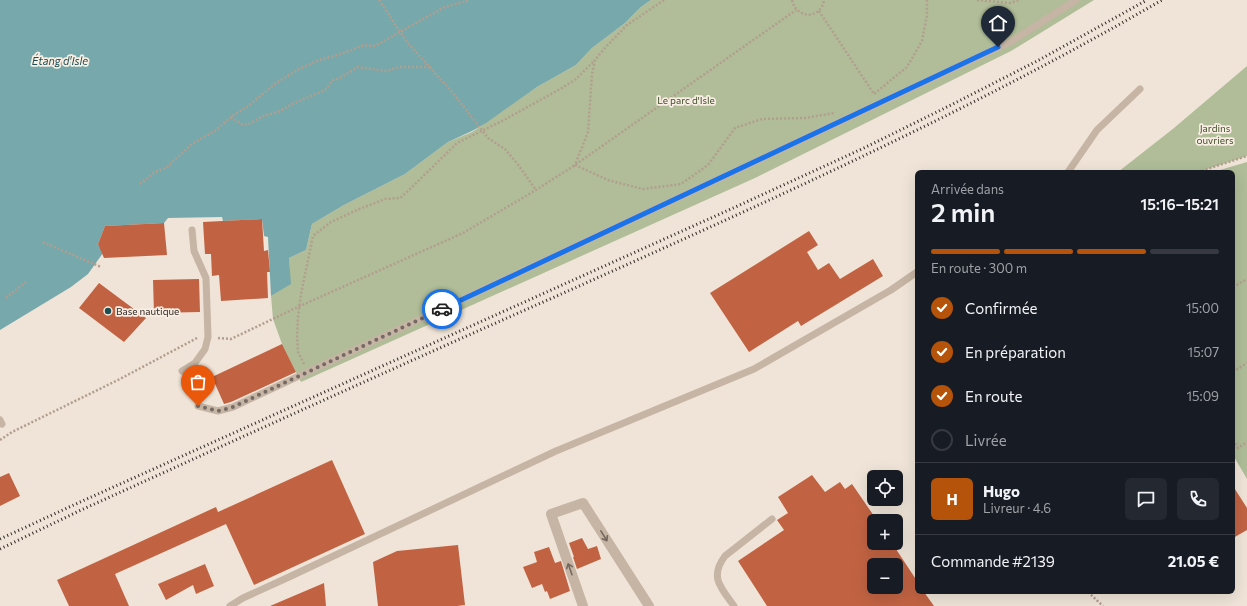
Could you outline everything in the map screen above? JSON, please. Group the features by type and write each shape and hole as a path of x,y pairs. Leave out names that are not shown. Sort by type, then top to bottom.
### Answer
{"street":[{"path":"583,606 551,514 583,503 649,606"}],"lane":[{"path":"198,406 218,411 233,407 1012,40 1076,0"},
{"path":"1069,170 1097,130 1140,89"},
{"path":"182,372 195,363 205,349 208,337 206,278 194,251 192,230"},
{"path":"230,606 243,598 556,451 754,368 890,290 915,273"},
{"path":"734,606 718,582 718,571 721,562 725,556 772,519"}],"path":[{"path":"379,0 399,32 453,93 488,138 506,150 536,190"},
{"path":"140,184 155,172 166,168 192,144 216,130 276,83 299,69 319,60 338,55 364,45 375,46 445,7 470,0"},
{"path":"301,360 298,352 297,338 298,317 301,294 313,236 331,222 357,210 385,199 400,198 457,143 481,129 504,120 576,79 596,60 604,49 627,25 664,0"},
{"path":"792,0 796,10 804,15 810,15 819,11 824,0"},
{"path":"868,97 874,94 907,67 922,41 927,15 927,0"},
{"path":"977,0 1010,3 1019,0"},
{"path":"0,436 1,440 12,432 120,379 201,336 231,339 300,306 463,233 576,165 796,10"},
{"path":"819,11 874,94"},
{"path":"576,165 588,132 592,74 596,60"},
{"path":"231,118 244,125 249,124 280,111 310,95 325,90 332,80 340,78 358,67 386,71 400,67 430,67"},
{"path":"576,165 608,180 643,189 681,184 708,165 735,128 762,119 805,118 835,112"},
{"path":"1204,170 1247,156"},
{"path":"43,242 101,267"},
{"path":"1235,286 1247,279"},
{"path":"6,298 26,282"},
{"path":"1235,371 1247,363"},
{"path":"1235,443 1238,448 1247,442"},
{"path":"1090,594 1103,606"}],"green space":[{"name":"Le parc d'Isle","path":"651,0 1094,0 1011,51 755,178 301,382 282,344 273,319 271,296 290,284 289,258 306,250 312,224 344,205 405,174 448,142 472,132 537,87 576,65 592,48 625,23 641,7"},
{"name":"Jardins ouvriers","path":"1247,66 1247,156 1204,170 1121,170 1174,128"},
{"path":"1247,162 1247,479 1235,458 1235,170 1220,170"}],"water":[{"name":"Étang d'Isle","path":"0,0 651,0 641,7 625,23 592,48 576,65 537,87 486,123 448,142 405,174 344,205 312,224 306,250 289,258 291,284 271,296 268,237 264,236 262,219 223,221 222,217 168,218 164,223 105,226 98,244 103,253 88,274 71,287 0,330"}],"building":[{"path":"262,219 264,251 268,250 270,272 267,272 268,298 221,301 219,275 212,276 211,254 205,254 203,222"},
{"path":"164,223 167,255 104,258 98,244 105,226"},
{"path":"809,231 818,245 807,252 818,270 829,263 840,279 873,259 883,276 801,326 798,321 749,352 710,293"},
{"path":"199,279 200,312 154,313 153,280"},
{"path":"99,283 146,318 124,342 79,308"},
{"path":"282,344 296,372 224,404 212,377"},
{"path":"332,460 365,534 254,585 226,524 115,574 129,606 69,606 57,580 216,507 218,512"},
{"path":"9,473 20,496 0,506 0,477"},
{"path":"812,475 825,492 840,482 845,489 852,484 873,514 867,514 867,550 897,550 902,558 867,558 867,594 903,594 903,560 915,578 915,594 925,594 934,606 767,606 738,561 784,530 777,520 788,513 778,497"},
{"path":"1235,489 1247,508 1247,530 1235,537"},
{"path":"582,538 588,549 597,546 601,559 577,569 569,543"},
{"path":"458,545 465,605 378,606 373,562 397,551"},
{"path":"549,547 555,563 561,561 570,591 550,599 542,584 532,588 523,567 537,562 534,552"},
{"path":"205,564 214,586 196,594 193,585 166,600 158,584"},
{"path":"324,583 326,606 270,606"}],"railway":[{"path":"0,539 864,148 1039,60 1147,0"},
{"path":"0,549 79,511 794,189 1017,80 1162,0"}],"way so far":[{"path":"198,406 218,411 233,407 442,309"}],"place":[{"name":"Base nautique","path":"108,311"}],"route":[{"path":"442,309 998,47"}]}
